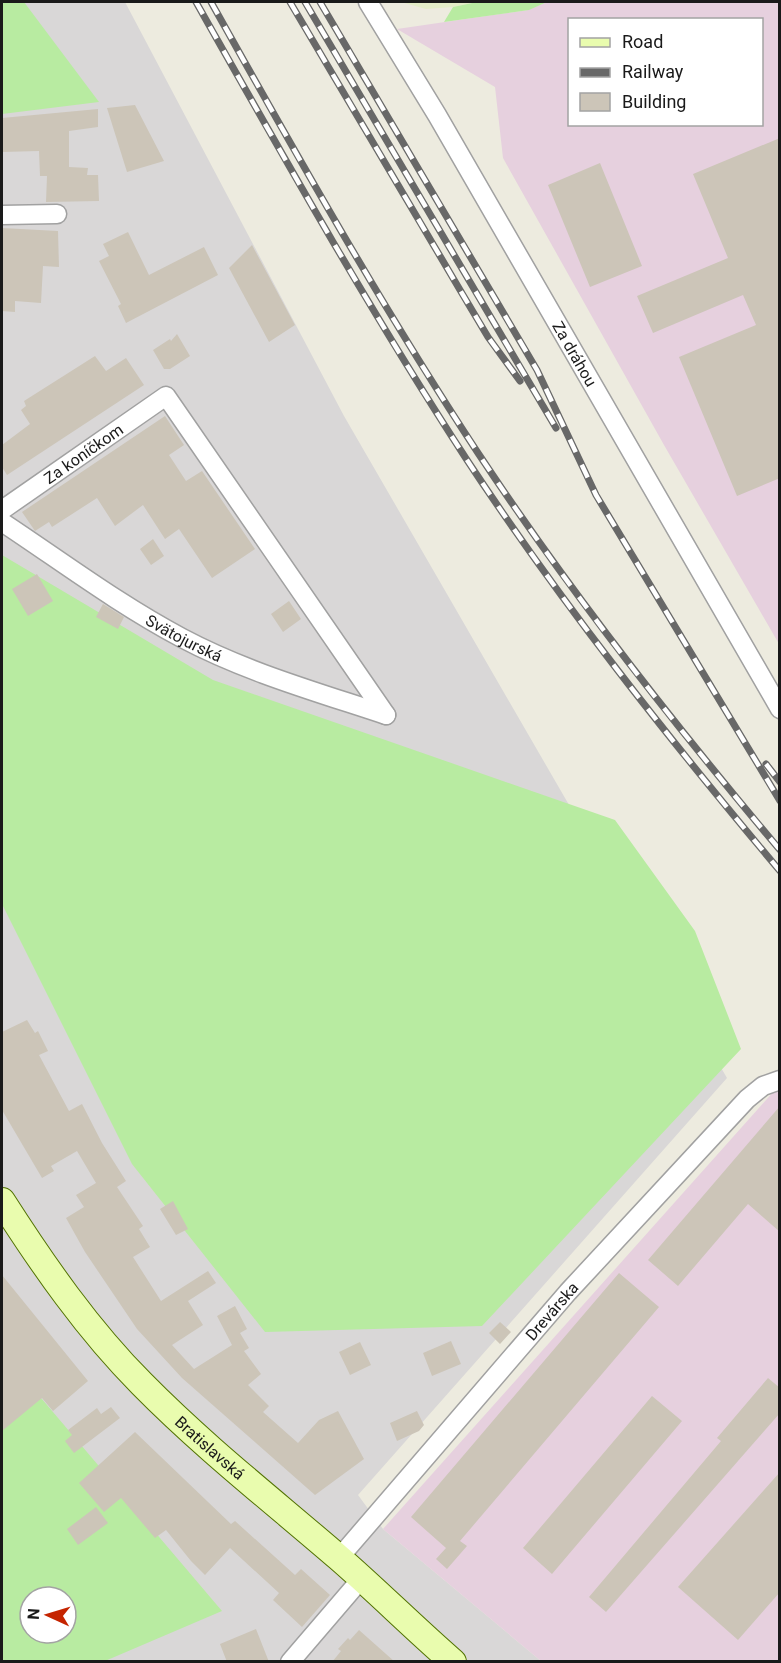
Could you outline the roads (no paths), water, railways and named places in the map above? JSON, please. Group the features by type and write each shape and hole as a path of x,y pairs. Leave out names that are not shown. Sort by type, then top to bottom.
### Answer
{"main road":[{"name":"Bratislavská","path":"2,1201 45,1266 94,1330 141,1384 224,1461 362,1578 453,1662"}],"street":[{"name":"Za dráhou","path":"368,2 442,125 780,709"},
{"path":"2,215 57,214"},
{"name":"Za koníčkom","path":"2,510 166,396 386,715"},
{"name":"Svätojurská","path":"2,522 124,605 183,638 247,668 386,715"},
{"name":"Drevárska","path":"339,1558 568,1292 747,1100 763,1086 780,1080"},
{"path":"290,1662 362,1578"}],"railway":[{"path":"196,2 362,290 431,404 503,514 618,670 780,871"},
{"path":"211,2 374,286 478,453 549,556 623,656 780,850"},
{"path":"290,2 488,337 520,381"},
{"path":"305,2 556,428"},
{"path":"320,2 537,370 596,495 780,801"},
{"path":"766,764 780,782"}]}
